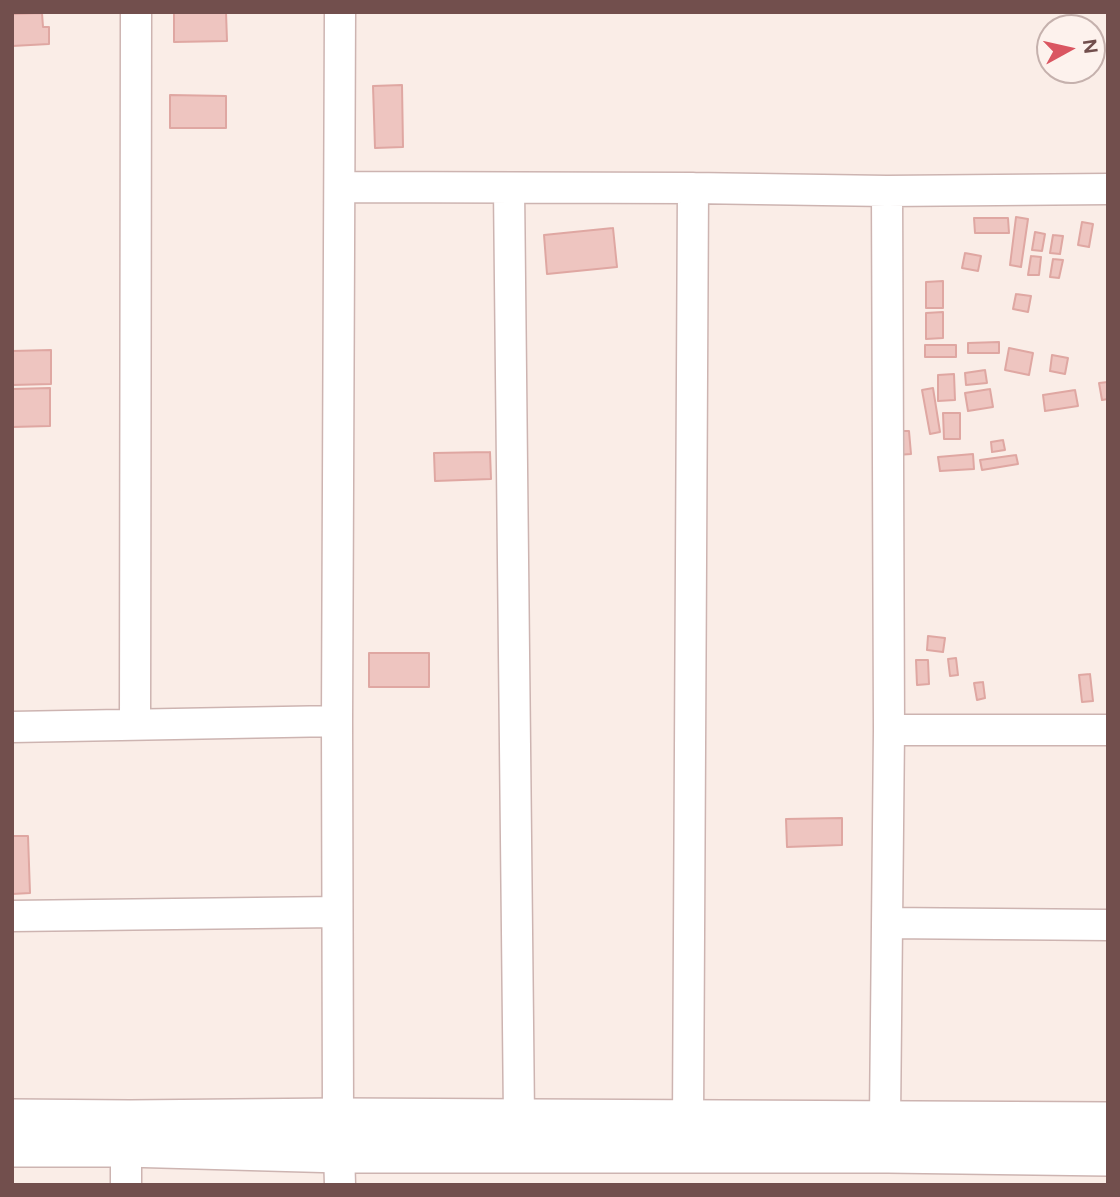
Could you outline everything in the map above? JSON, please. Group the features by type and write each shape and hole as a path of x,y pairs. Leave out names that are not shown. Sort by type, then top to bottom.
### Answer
{"street":[{"path":"135,723 136,12"},
{"path":"340,12 337,722 340,1170"},
{"path":"340,187 887,191 1108,189"},
{"path":"509,188 519,1117"},
{"path":"688,1119 693,188"},
{"path":"886,1136 890,730 887,191"},
{"path":"12,727 135,723 337,722"},
{"path":"890,730 1108,730"},
{"path":"12,916 337,912"},
{"path":"887,923 1108,925"},
{"path":"12,1118 688,1119 1108,1157"},
{"path":"12,1148 126,1148 340,1170 1108,1121"},
{"path":"126,1148 126,1185"}],"building":[{"path":"174,12 226,12 227,41 174,42"},
{"path":"42,13 43,27 49,27 49,44 12,46 12,14"},
{"path":"402,85 403,147 375,148 373,86"},
{"path":"170,95 226,96 226,128 170,128"},
{"path":"1016,217 1028,219 1021,267 1010,265"},
{"path":"974,218 1008,218 1009,233 975,233"},
{"path":"1082,222 1093,224 1089,247 1078,245"},
{"path":"613,228 617,267 547,274 544,235"},
{"path":"1035,232 1045,234 1042,251 1032,250"},
{"path":"1053,235 1063,236 1060,254 1050,253"},
{"path":"965,253 981,256 978,271 962,268"},
{"path":"1031,256 1041,257 1039,275 1028,275"},
{"path":"1053,259 1063,260 1059,278 1050,277"},
{"path":"943,281 943,308 926,308 926,282"},
{"path":"1016,294 1031,296 1028,312 1013,309"},
{"path":"943,312 943,338 926,339 926,313"},
{"path":"999,342 999,353 968,353 968,343"},
{"path":"925,345 956,345 956,357 925,357"},
{"path":"1009,348 1033,353 1029,375 1005,370"},
{"path":"51,350 51,384 12,385 12,351"},
{"path":"1052,355 1068,358 1065,374 1050,371"},
{"path":"985,370 987,383 966,385 965,373"},
{"path":"954,374 955,400 938,401 938,375"},
{"path":"1108,382 1108,399 1102,400 1099,383"},
{"path":"50,388 50,426 12,427 12,389"},
{"path":"933,388 940,432 930,434 922,390"},
{"path":"990,389 993,407 968,411 965,393"},
{"path":"1075,390 1078,406 1045,411 1043,395"},
{"path":"943,413 960,413 960,439 944,439"},
{"path":"895,431 909,431 911,454 897,455"},
{"path":"1003,440 1005,450 992,452 991,442"},
{"path":"490,452 491,479 435,481 434,453"},
{"path":"973,454 974,469 940,471 938,457"},
{"path":"1016,455 1018,464 982,470 980,460"},
{"path":"928,636 945,638 943,652 927,650"},
{"path":"369,653 429,653 429,687 369,687"},
{"path":"956,658 958,675 950,676 948,659"},
{"path":"916,660 928,660 929,684 917,685"},
{"path":"1090,674 1093,701 1082,702 1079,675"},
{"path":"983,682 985,698 977,700 974,683"},
{"path":"842,818 842,845 787,847 786,819"},
{"path":"12,836 28,836 30,893 12,894"}]}
